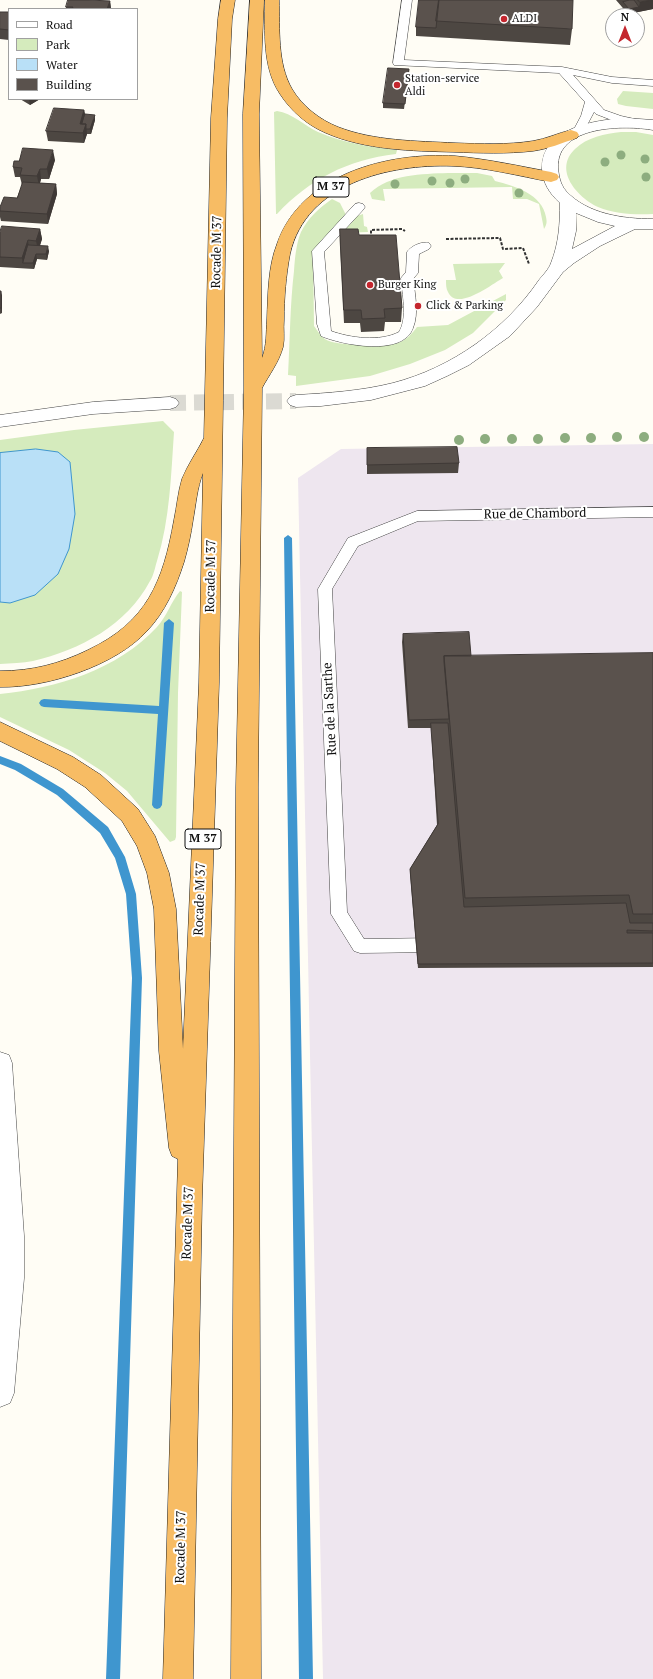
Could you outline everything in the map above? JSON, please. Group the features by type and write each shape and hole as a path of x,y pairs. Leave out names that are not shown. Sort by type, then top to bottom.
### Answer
{"highway":[{"name":"Rocade M 37","path":"178,1679 189,1200 209,683 219,118 225,18 228,0"},
{"name":"M 37","path":"246,1679 247,787 253,389 251,114 257,0"},
{"path":"272,0 274,54 276,68 282,86 301,110 317,122 332,130 388,142 480,149 508,149 536,146 575,133"},
{"name":"M 37","path":"253,389 274,348 280,265 285,243 297,219 321,194 335,185 365,172 410,162 435,161 471,163 551,177"},
{"name":"M 37","path":"0,679 29,678 57,672 86,661 114,647 140,626 153,610 162,594 176,557 193,474 214,438"},
{"name":"M 37","path":"0,731 65,764 93,781 130,815 147,844 158,873 165,909 171,1051 177,1125 189,1200"}],"street":[{"path":"653,125 635,122 611,123 575,133 560,144 553,154 550,169 551,177 557,190 568,201 590,214 602,219 631,224 653,224"},
{"path":"559,266 568,231 568,201"},
{"path":"296,401 328,400 360,396 393,389 446,371 476,353 505,331 537,296 559,266 597,241 631,224"},
{"path":"0,421 93,408 170,403"},
{"path":"0,1063 11,1236 11,1278 0,1393"}],"lane":[{"path":"406,0 398,63 562,70 612,80 653,83"},
{"path":"562,70 596,108 607,115 635,122"},
{"path":"575,133 587,116 591,102"},
{"path":"359,207 318,251 323,324 325,333 332,337 352,341 373,342 393,340 403,335 408,324 407,278 412,273 413,252 425,246"},
{"name":"Rue de Chambord","path":"416,516 653,512"},
{"name":"Rue de la Sarthe","path":"416,516 353,542 325,589 339,914 360,946 455,944"}],"path":[{"path":"372,242 371,230 402,229 407,232"},
{"path":"446,239 500,238 503,249 523,248 530,265"}],"shaded area":[{"path":"653,444 653,1679 323,1679 298,478 341,449"}],"green space":[{"path":"623,91 653,93 653,109 618,104 617,99"},
{"path":"277,111 288,114 318,132 328,136 357,144 397,150 396,154 361,161 330,173 316,181 276,214 274,112"},
{"path":"621,132 636,132 653,135 653,214 625,214 598,207 582,197 570,182 566,166 569,157 575,149 596,137"},
{"path":"448,173 477,173 492,176 495,181 511,186 526,192 539,202 543,209 547,222 544,229 539,204 527,199 513,199 512,187 383,189 385,201 372,199 370,193 387,182 407,176"},
{"path":"332,199 340,203 346,215 313,250 314,326 324,339 335,343 353,345 383,345 398,343 409,336 417,327 448,325 506,294 506,300 473,333 445,350 410,364 370,376 296,386 296,376 288,375 292,297 297,246 301,232 307,222 318,210"},
{"path":"363,214 364,226 367,227 368,232 342,233 357,216"},
{"path":"505,263 499,271 503,278 475,295 459,299 452,297 447,291 446,280 456,280 453,264"},
{"path":"163,421 174,432 171,481 165,529 153,574 140,597 129,611 115,623 85,642 68,650 33,661 0,664 0,440 74,430"},
{"path":"180,591 182,592 178,693 176,837 175,840 170,842 127,791 105,773 69,750 0,717 0,694 64,682 105,666 124,655 157,627"}],"water":[{"path":"36,449 58,452 70,462 75,514 69,549 58,574 35,595 10,603 0,602 0,453"}],"building":[{"path":"68,0 110,1 107,8 66,7"},
{"path":"419,0 439,0 436,28 416,27"},
{"name":"ALDI","path":"439,0 573,0 572,29 436,21"},
{"path":"634,0 639,7 628,8 623,2"},
{"path":"638,0 652,0 640,2"},
{"path":"0,12 8,12 8,30 0,29"},
{"name":"Station-service Aldi","path":"388,68 409,69 405,104 383,103"},
{"path":"54,108 84,110 80,124 86,124 83,133 46,131"},
{"path":"85,114 95,115 90,129 86,129 86,124 82,124"},
{"path":"23,148 53,150 47,169 40,169 37,176 20,175 22,168 13,167 14,161 19,161"},
{"path":"23,182 56,184 47,214 0,211 4,197 17,198"},
{"path":"2,226 40,229 36,241 28,240 22,258 0,257 0,232"},
{"name":"Burger King","path":"340,229 358,229 359,235 396,235 402,308 384,309 385,318 362,319 361,310 344,310"},
{"path":"28,245 48,246 46,254 36,254 33,263 23,263"},
{"path":"1,291 1,308 0,308"},
{"path":"457,447 459,463 367,465 367,448"},
{"path":"469,632 471,656 444,656 449,719 409,720 403,634"},
{"path":"653,653 653,914 633,914 629,895 465,898 444,656"},
{"path":"431,723 448,723 464,907 626,903 630,923 653,923 653,931 627,930 627,933 653,933 653,963 418,964 410,869 438,824"}],"waterway":[{"path":"288,538 306,1679"},
{"path":"163,710 169,623"},
{"path":"44,703 163,710"},
{"path":"157,805 163,710"},
{"path":"0,760 18,767 60,792 104,830 120,857 131,894 137,978 113,1679"}],"tunnel":[{"path":"170,403 296,401"}],"place":[{"name":"ALDI","path":"504,19"},
{"name":"Station-service Aldi","path":"397,85"},
{"name":"Burger King","path":"370,285"},
{"name":"Click & Parking","path":"418,306"}]}
